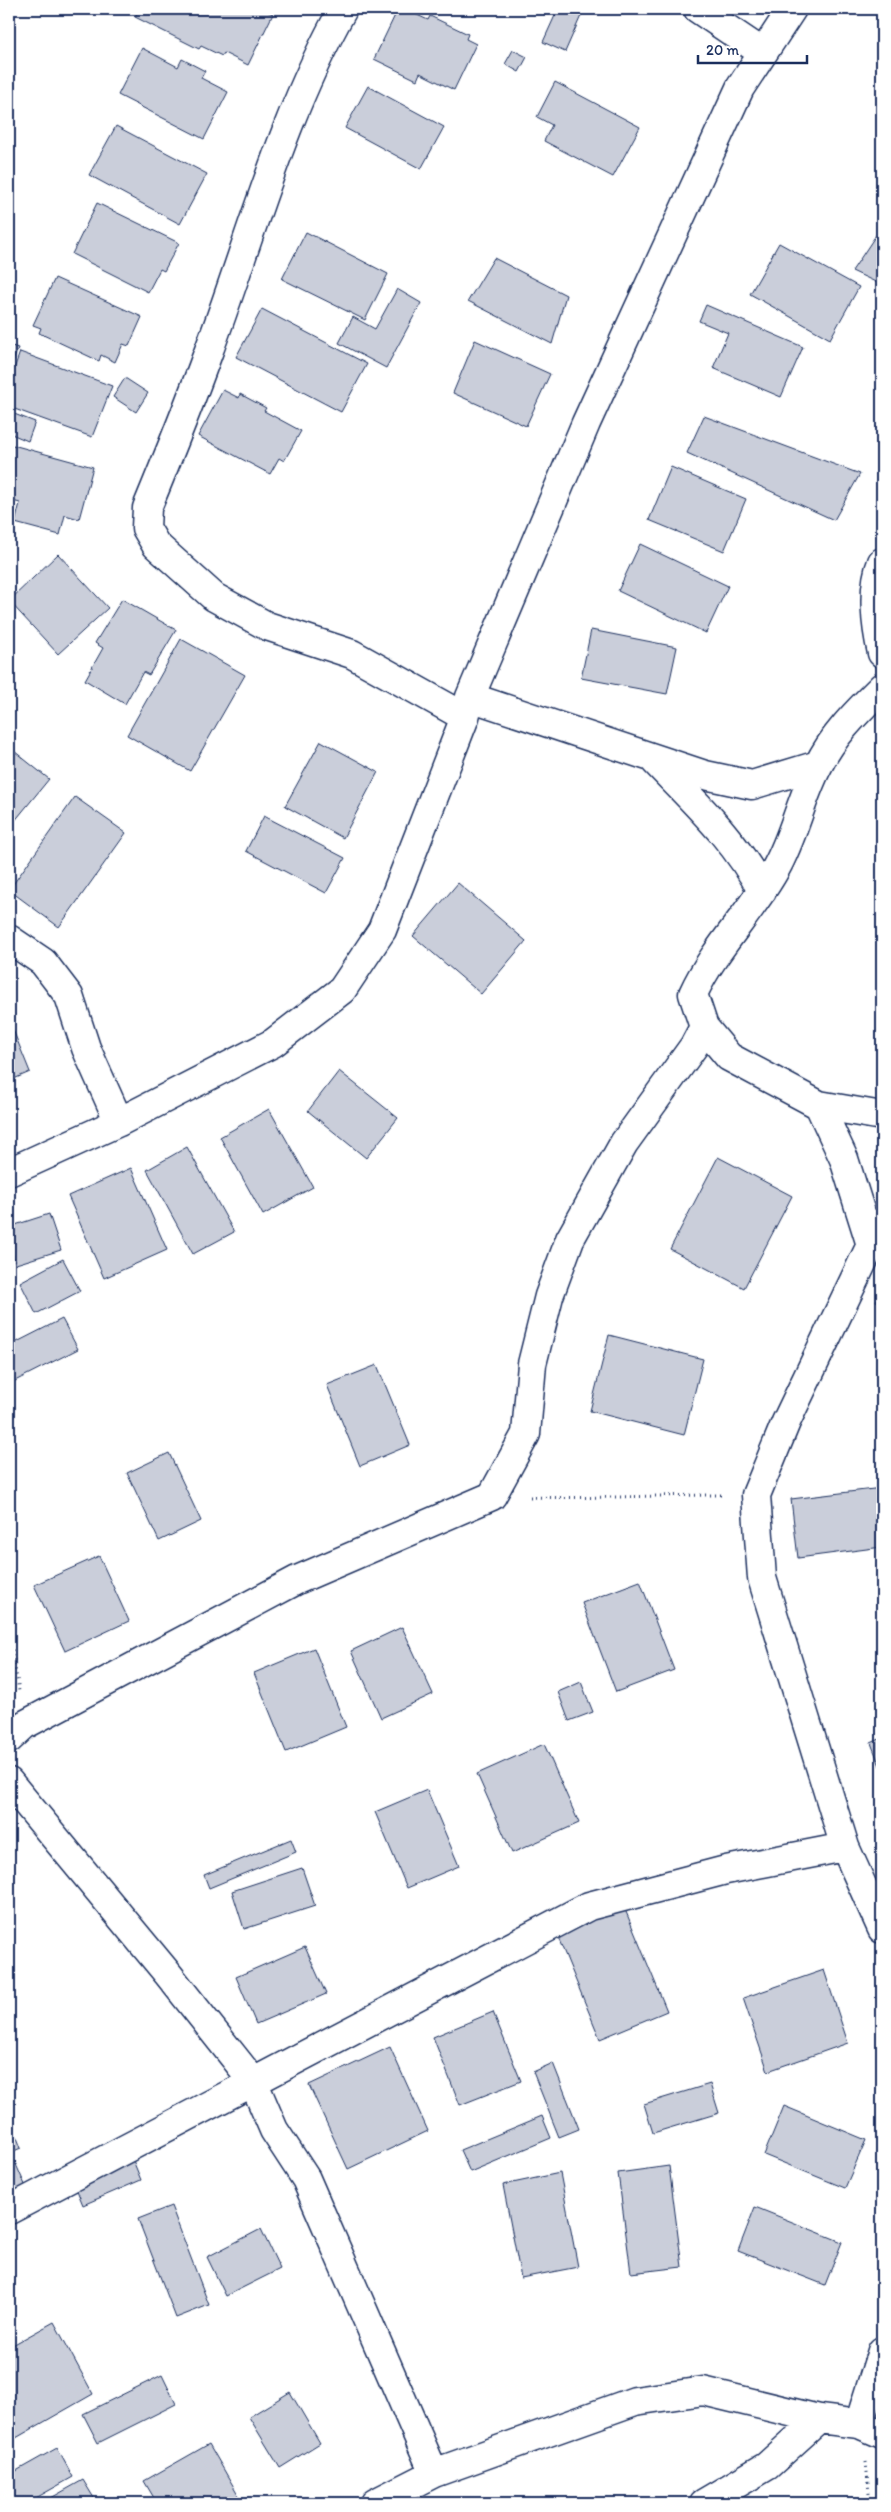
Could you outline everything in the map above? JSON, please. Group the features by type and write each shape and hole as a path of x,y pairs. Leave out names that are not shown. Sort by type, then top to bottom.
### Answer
{"street":[{"path":"343,9 317,55 273,162 208,354 147,508 146,528 156,545 214,597 268,626 352,654 468,707 651,756 705,775 752,785 818,765"},
{"path":"698,9 763,53"},
{"path":"9,1172 119,1122 274,1042 342,990 382,930 468,707 586,423 740,88 792,9"},
{"path":"882,562 879,569 876,594 878,636 882,653"},
{"path":"882,687 847,721 818,765 777,866 762,891 702,975 693,994 704,1027 729,1057 819,1105 882,1116"},
{"path":"847,721 882,714"},
{"path":"651,756 714,822 748,862 762,891"},
{"path":"9,939 43,962 69,996 86,1048 119,1122"},
{"path":"16,1732 297,1580 492,1496 526,1434 532,1364 550,1296 570,1239 624,1143 694,1046 704,1027"},
{"path":"819,1105 877,1234 786,1422 756,1495 762,1578 845,1847 882,1929"},
{"path":"9,1782 168,1974 253,2082 274,2130 306,2179 434,2474"},
{"path":"9,2210 589,1906 726,1870 845,1847"},
{"path":"375,2503 434,2474 635,2400 703,2391 818,2419 871,2429 882,2351"},
{"path":"704,2503 767,2466 818,2419"}],"path":[{"path":"492,1496 578,1499 616,1496 756,1495"},
{"path":"9,1630 16,1732"}],"building":[{"path":"139,9 262,9 273,14 248,65 224,53 222,56 201,46 199,49 135,17"},
{"path":"398,9 404,9 428,20 430,16 468,34 466,39 476,44 454,90 420,73 417,80 374,59"},
{"path":"558,9 584,9 565,52 543,42"},
{"path":"142,48 178,67 182,59 205,71 201,78 228,92 204,139 118,95"},
{"path":"513,50 527,57 519,72 505,64"},
{"path":"555,82 640,127 613,177 544,141 552,125 537,117"},
{"path":"368,86 444,127 421,169 345,128"},
{"path":"116,126 207,174 180,224 89,175"},
{"path":"97,203 179,243 164,271 160,269 148,292 72,254"},
{"path":"880,229 882,230 882,285 852,271"},
{"path":"306,232 388,274 365,320 282,279"},
{"path":"779,243 859,287 830,339 750,294"},
{"path":"494,258 566,295 552,344 468,301"},
{"path":"55,278 142,317 129,346 123,344 115,362 101,355 99,361 39,333 41,328 33,325"},
{"path":"397,289 421,303 386,368 339,343 353,317 375,329"},
{"path":"706,305 803,347 781,397 713,368 728,333 699,321"},
{"path":"262,309 367,364 341,412 236,357"},
{"path":"475,340 550,374 526,426 453,393"},
{"path":"9,345 18,348 9,373"},
{"path":"20,352 112,386 92,437 9,407 9,383"},
{"path":"125,378 148,393 136,412 113,397"},
{"path":"223,390 239,398 240,394 266,408 264,411 301,431 284,461 279,458 270,474 198,436"},
{"path":"9,412 35,422 28,441 9,433"},
{"path":"704,416 860,474 834,520 687,453"},
{"path":"9,444 93,467 79,519 65,515 60,535 15,523 20,503 9,500"},
{"path":"671,467 746,499 724,551 649,520"},
{"path":"640,544 728,586 706,633 618,591"},
{"path":"58,554 108,608 58,654 9,601"},
{"path":"122,599 176,630 149,675 143,672 125,704 85,680 103,648 95,643"},
{"path":"591,630 677,647 667,694 581,678"},
{"path":"181,639 245,675 190,771 127,735"},
{"path":"321,741 378,772 343,838 285,806"},
{"path":"9,747 49,779 9,828"},
{"path":"75,797 126,833 59,927 9,890"},
{"path":"264,816 345,858 326,893 246,851"},
{"path":"458,883 526,941 481,994 413,936"},
{"path":"9,1020 30,1072 9,1081"},
{"path":"339,1071 398,1118 366,1158 308,1111"},
{"path":"269,1109 313,1187 263,1215 220,1137"},
{"path":"187,1147 234,1232 193,1254 147,1170"},
{"path":"718,1157 792,1196 744,1288 670,1249"},
{"path":"131,1168 167,1250 104,1278 68,1196"},
{"path":"49,1214 61,1250 16,1264 9,1243 9,1227"},
{"path":"63,1259 80,1291 36,1314 20,1282"},
{"path":"882,1288 882,1304 876,1301"},
{"path":"62,1319 78,1349 9,1384 9,1346"},
{"path":"609,1335 703,1359 684,1435 590,1411"},
{"path":"377,1365 410,1445 360,1466 327,1385"},
{"path":"169,1453 201,1521 159,1541 127,1473"},
{"path":"882,1488 882,1547 798,1558 791,1499"},
{"path":"99,1556 129,1621 65,1651 34,1585"},
{"path":"640,1581 674,1670 616,1692 582,1603"},
{"path":"402,1627 433,1694 381,1718 351,1651"},
{"path":"314,1648 346,1727 286,1752 254,1673"},
{"path":"581,1682 593,1712 569,1721 558,1692"},
{"path":"882,1738 882,1771 871,1743"},
{"path":"544,1744 579,1823 512,1853 477,1774"},
{"path":"427,1790 459,1866 407,1888 375,1812"},
{"path":"291,1839 296,1852 209,1888 204,1875"},
{"path":"302,1868 315,1906 244,1929 232,1891"},
{"path":"624,1907 667,2011 600,2039 557,1935"},
{"path":"305,1947 326,1994 256,2024 236,1977"},
{"path":"824,1970 848,2043 768,2071 743,1998"},
{"path":"493,2012 521,2081 460,2105 433,2037"},
{"path":"390,2047 428,2131 348,2169 309,2085"},
{"path":"553,2063 579,2129 559,2137 533,2072"},
{"path":"710,2084 719,2113 653,2133 644,2104"},
{"path":"784,2106 866,2140 845,2188 764,2155"},
{"path":"542,2116 551,2138 470,2172 460,2150"},
{"path":"9,2117 21,2148 9,2153"},
{"path":"132,2158 141,2180 83,2205 74,2183"},
{"path":"14,2160 26,2187 9,2195 9,2163"},
{"path":"669,2166 682,2267 631,2273 618,2173"},
{"path":"560,2173 578,2267 521,2278 503,2185"},
{"path":"171,2206 209,2305 176,2318 138,2219"},
{"path":"755,2207 842,2242 825,2285 738,2251"},
{"path":"261,2229 280,2269 226,2296 207,2257"},
{"path":"54,2322 93,2394 9,2442 9,2347"},
{"path":"162,2375 176,2404 98,2443 83,2414"},
{"path":"290,2392 320,2443 280,2468 249,2417"},
{"path":"209,2444 239,2496 226,2503 157,2503 144,2481"},
{"path":"57,2448 73,2477 27,2503 9,2503 9,2475"},
{"path":"83,2480 97,2503 42,2503"}]}
